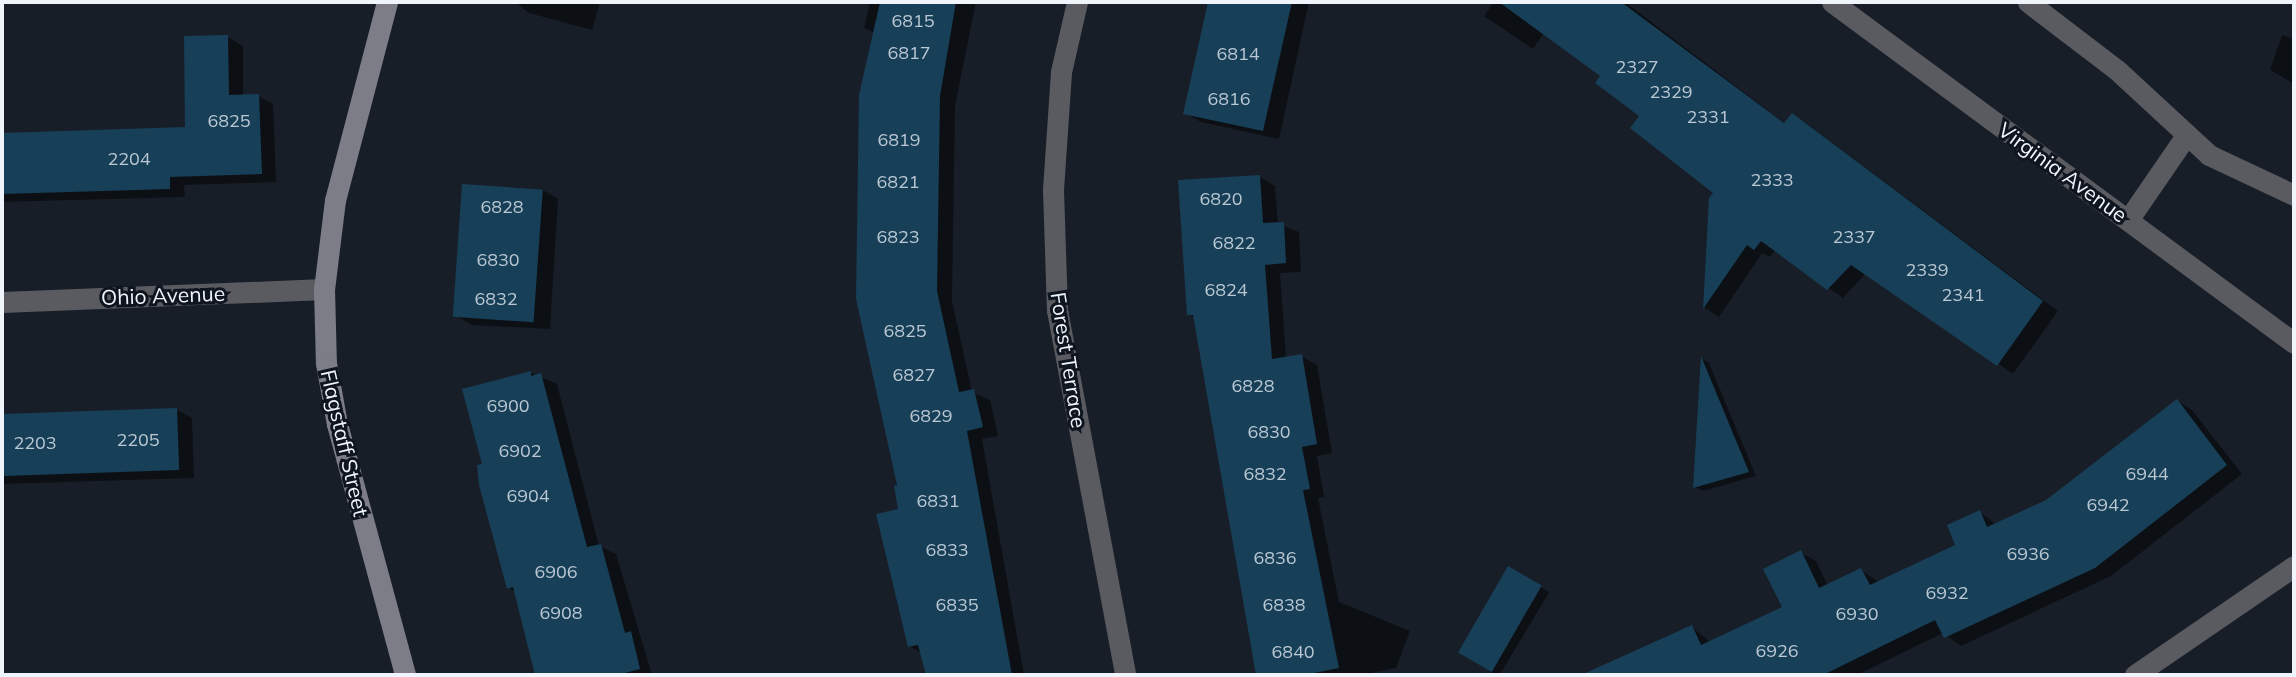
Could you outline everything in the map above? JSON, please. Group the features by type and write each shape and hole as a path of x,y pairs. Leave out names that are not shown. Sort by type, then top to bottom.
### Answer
{"street":[{"name":"Flagstaff Street","path":"387,2 335,200 324,289 326,363 337,424 405,675"},
{"name":"Forest Terrace","path":"1076,2 1061,72 1053,190 1057,310 1125,675"},
{"name":"Virginia Avenue","path":"1832,2 2294,343"},
{"path":"2028,2 2117,70 2209,155 2294,195"},
{"path":"2128,220 2187,135"},
{"name":"Ohio Avenue","path":"2,302 324,289"},
{"path":"2135,675 2294,566"}],"building":[{"path":"880,2 956,2 940,96 937,291 959,392 974,389 983,427 967,431 1012,675 926,675 918,645 908,647 876,514 898,509 894,486 897,485 856,299 859,95"},
{"path":"1208,2 1292,2 1263,131 1183,114"},
{"path":"1499,2 1621,2 1784,123 1792,113 2043,301 1997,366 1851,265 1827,290 1761,241 1754,250 1747,245 1703,309 1709,198 1713,193 1630,128 1639,116 1595,83 1600,76"},
{"path":"228,35 229,95 259,94 262,174 170,177 170,189 2,194 2,133 185,127 184,36"},
{"path":"1260,175 1263,223 1284,222 1286,263 1265,265 1272,359 1302,354 1317,444 1302,447 1310,489 1303,490 1339,668 1304,675 1256,675 1193,315 1187,315 1178,180"},
{"path":"462,184 543,190 534,322 453,317"},
{"path":"1701,356 1749,472 1693,488"},
{"path":"531,371 531,376 541,373 587,547 601,544 625,633 631,631 640,669 617,675 535,675 513,587 507,589 479,485 477,465 482,464 462,389"},
{"path":"2177,399 2227,465 2095,568 1944,638 1935,620 1823,675 1581,675 1692,625 1701,645 1782,607 1763,569 1801,550 1819,588 1861,568 1870,585 1955,545 1947,525 1980,510 1987,527 2046,500"},
{"path":"177,408 179,470 4,476 2,414"},
{"path":"1508,566 1542,586 1492,672 1458,653"}]}
